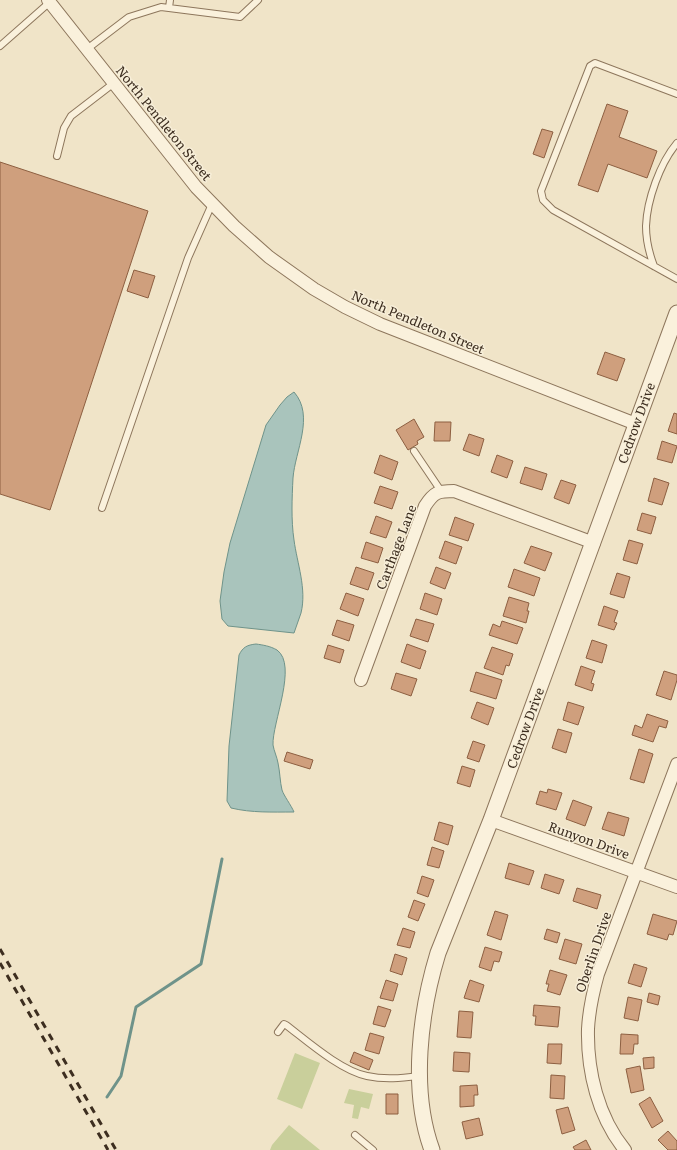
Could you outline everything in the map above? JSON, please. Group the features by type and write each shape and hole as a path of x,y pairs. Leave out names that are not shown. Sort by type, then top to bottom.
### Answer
{"street":[{"name":"North Pendleton Street","path":"49,1 196,187 234,226 269,258 314,289 345,307 380,324 636,424"},
{"name":"Cedrow Drive","path":"432,1150 423,1111 420,1076 421,1040 425,1005 431,976 438,953 491,820 594,543 677,313"},
{"path":"441,491 454,491 594,543"},
{"name":"Carthage Lane","path":"361,680 425,506 432,495 441,491"},
{"name":"Oberlin Drive","path":"625,1150 614,1137 599,1103 592,1078 588,1028 591,1002 598,974 677,764"},
{"name":"Runyon Drive","path":"491,820 677,887"}],"lane":[{"path":"169,8 170,0"},
{"path":"87,49 129,17 161,7 240,17 258,0"},
{"path":"0,46 49,1"},
{"path":"677,94 595,63 590,66 541,191 544,200 553,210 677,279"},
{"path":"57,156 64,128 71,116 114,83"},
{"path":"654,266 648,249 646,226 650,202 665,160 677,143"},
{"path":"102,508 188,258 212,204"},
{"path":"414,451 441,491"},
{"path":"278,1032 284,1024 286,1025 310,1044 334,1060 365,1076 386,1078 420,1076"},
{"path":"355,1135 373,1150"}],"green space":[{"path":"295,1053 320,1063 302,1109 277,1099"},
{"path":"349,1089 373,1094 369,1109 361,1107 358,1119 352,1118 354,1105 344,1103"},
{"path":"289,1125 320,1150 270,1150 272,1145"}],"water":[{"path":"294,392 300,401 303,412 302,434 294,468 292,501 293,532 303,595 301,613 294,633 228,626 222,619 220,601 230,543 266,425 280,405"},
{"path":"256,644 277,650 283,657 285,681 273,745 278,763 282,790 294,812 239,810 231,808 227,801 229,746 239,655 246,647"}],"building":[{"path":"607,104 628,111 619,137 657,151 647,178 608,164 598,192 578,185"},
{"path":"542,129 553,132 544,158 533,154"},
{"path":"0,162 148,211 50,510 0,494"},
{"path":"134,270 155,276 148,298 127,291"},
{"path":"605,352 625,359 617,381 597,374"},
{"path":"674,413 677,414 677,434 668,431"},
{"path":"414,419 424,437 417,441 418,444 408,450 396,430"},
{"path":"435,422 451,422 450,441 434,441"},
{"path":"469,434 484,439 479,456 463,450"},
{"path":"662,441 677,446 672,463 657,459"},
{"path":"380,455 398,462 392,480 374,473"},
{"path":"497,455 513,461 507,478 491,472"},
{"path":"525,467 547,474 542,490 520,483"},
{"path":"654,478 669,483 662,505 648,501"},
{"path":"561,480 576,485 569,504 554,498"},
{"path":"380,486 398,492 392,509 374,503"},
{"path":"642,513 656,517 651,534 637,530"},
{"path":"376,516 392,522 386,538 370,533"},
{"path":"455,517 474,524 468,541 449,535"},
{"path":"629,540 643,544 637,564 623,560"},
{"path":"445,541 462,547 456,564 439,558"},
{"path":"366,542 383,548 378,563 361,558"},
{"path":"531,546 552,553 545,571 524,563"},
{"path":"356,567 374,573 368,590 350,584"},
{"path":"436,567 451,573 445,589 430,583"},
{"path":"514,569 540,578 534,596 508,587"},
{"path":"617,573 630,577 624,598 610,594"},
{"path":"346,593 364,599 358,616 340,609"},
{"path":"425,593 442,599 437,615 420,609"},
{"path":"509,597 529,603 526,623 503,616"},
{"path":"604,606 618,611 614,622 617,623 614,630 598,625"},
{"path":"416,619 434,624 428,642 410,636"},
{"path":"337,620 354,625 349,641 332,635"},
{"path":"502,621 523,628 517,644 489,635 493,624 500,627"},
{"path":"592,640 607,645 602,663 586,658"},
{"path":"407,644 426,651 420,669 401,662"},
{"path":"328,645 344,650 340,663 324,658"},
{"path":"492,647 513,654 509,666 506,665 503,675 484,668"},
{"path":"581,666 595,671 591,683 594,684 592,691 575,685"},
{"path":"664,671 677,675 671,700 656,695"},
{"path":"476,672 502,680 496,699 470,691"},
{"path":"396,673 417,679 411,696 391,689"},
{"path":"477,702 494,708 488,725 471,718"},
{"path":"568,702 584,707 578,725 563,720"},
{"path":"647,714 668,721 666,728 659,726 653,742 632,735 635,725 642,728"},
{"path":"558,729 572,733 566,753 552,748"},
{"path":"473,741 485,745 479,762 467,758"},
{"path":"639,749 653,754 644,783 630,779"},
{"path":"287,752 313,760 310,769 284,761"},
{"path":"462,766 475,770 470,787 457,783"},
{"path":"548,789 562,793 556,810 536,804 540,791 547,793"},
{"path":"573,800 592,807 585,826 566,819"},
{"path":"608,812 629,818 624,836 602,829"},
{"path":"439,822 453,826 448,845 434,840"},
{"path":"432,847 444,851 439,868 427,865"},
{"path":"509,863 534,871 529,885 505,878"},
{"path":"545,874 564,880 559,894 541,888"},
{"path":"422,876 434,880 428,897 417,893"},
{"path":"577,888 601,895 597,909 573,901"},
{"path":"414,900 425,904 418,921 408,917"},
{"path":"495,911 508,915 501,940 487,935"},
{"path":"653,914 677,921 673,935 669,934 667,940 647,934"},
{"path":"403,928 415,932 410,948 397,945"},
{"path":"547,929 560,933 557,943 544,939"},
{"path":"565,939 582,944 576,964 559,959"},
{"path":"485,947 502,952 499,962 494,961 491,971 479,967"},
{"path":"395,954 407,958 402,975 390,971"},
{"path":"634,964 647,968 641,987 628,983"},
{"path":"550,970 567,975 560,995 547,991 549,984 546,984"},
{"path":"386,980 398,984 393,1001 380,998"},
{"path":"470,980 484,985 479,1002 464,998"},
{"path":"649,993 660,996 658,1005 647,1002"},
{"path":"628,997 642,1000 638,1021 624,1018"},
{"path":"534,1005 560,1007 558,1027 535,1025 536,1016 533,1016"},
{"path":"378,1006 391,1010 385,1027 373,1024"},
{"path":"459,1011 473,1012 471,1038 457,1037"},
{"path":"370,1033 384,1037 379,1054 365,1050"},
{"path":"621,1034 638,1035 638,1044 634,1044 633,1054 620,1054"},
{"path":"548,1044 562,1044 561,1064 547,1063"},
{"path":"354,1052 373,1060 369,1070 350,1062"},
{"path":"454,1052 470,1053 469,1072 453,1071"},
{"path":"654,1057 654,1068 644,1069 643,1058"},
{"path":"640,1066 644,1090 631,1093 626,1069"},
{"path":"551,1075 565,1076 564,1099 550,1098"},
{"path":"477,1085 478,1095 474,1095 474,1106 460,1107 460,1086"},
{"path":"386,1094 398,1094 398,1114 386,1114"},
{"path":"650,1097 663,1121 652,1128 639,1104"},
{"path":"568,1107 575,1130 562,1134 556,1110"},
{"path":"479,1118 483,1135 466,1139 462,1122"},
{"path":"668,1131 677,1141 677,1150 668,1150 658,1140"},
{"path":"586,1140 591,1150 575,1150 573,1147"}],"waterway":[{"path":"107,1097 121,1076 136,1007 201,964 222,859"}],"railway":[{"path":"0,949 116,1150"},
{"path":"0,963 108,1150"}]}
